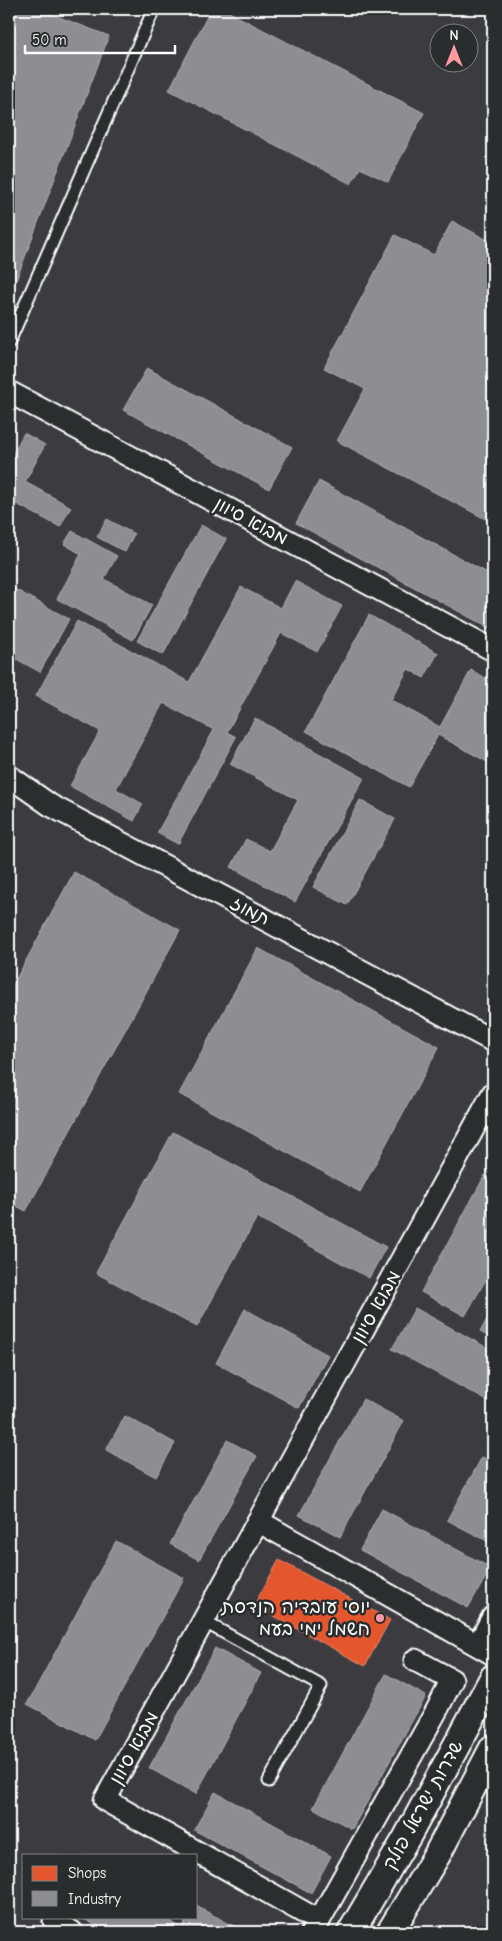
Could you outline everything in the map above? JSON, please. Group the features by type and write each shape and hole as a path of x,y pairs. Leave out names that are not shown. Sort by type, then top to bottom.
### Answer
{"street":[{"name":"מבוא סיוון","path":"9,392 493,650"},
{"name":"תמוז","path":"9,776 50,805 493,1041"},
{"name":"מבוא סיוון","path":"195,1854 105,1800 493,1093"},
{"path":"258,1521 486,1650 493,1617"},
{"path":"316,1927 452,1680 415,1660"},
{"name":"שדרות ישראל פולק","path":"351,1932 407,1837 493,1678"},
{"name":"שדרות ישראל פולק","path":"390,1932 437,1855 493,1748"},
{"name":"מבוא סיוון","path":"198,1856 316,1927"},
{"path":"54,1922 72,1932"}],"lane":[{"path":"9,342 154,9"},
{"path":"203,1622 321,1686 269,1781"}],"shaded area":[{"path":"9,9 470,9 493,24 493,1932 9,1932"}],"building: Shops":[{"path":"279,1560 390,1620 365,1666 254,1605"}],"building: Industry":[{"path":"18,9 38,9 109,36 9,299 9,32"},
{"path":"211,9 223,9 424,113 388,182 360,168 351,184 169,90"},
{"path":"452,221 493,243 493,523 337,441 365,389 324,368 395,235 434,255"},
{"path":"147,368 292,447 269,489 123,410"},
{"path":"24,433 45,445 25,482 71,507 60,527 9,500 9,461"},
{"path":"319,481 493,576 493,630 296,523"},
{"path":"107,519 134,534 125,552 97,537"},
{"path":"201,525 226,539 163,655 137,641"},
{"path":"72,531 117,556 104,579 152,605 133,640 57,599 81,554 64,544"},
{"path":"295,581 342,606 317,652 281,633 227,732 236,737 178,844 157,833 214,730 163,703 116,789 143,804 134,821 70,786 100,731 36,696 77,621 189,682 241,587 281,608"},
{"path":"9,586 69,619 40,672 9,655"},
{"path":"369,615 438,653 424,678 408,669 391,700 440,727 471,670 493,682 493,765 438,735 409,787 306,731"},
{"path":"255,718 364,778 295,902 231,867 246,839 270,851 298,800 230,764"},
{"path":"360,800 395,819 347,905 313,887"},
{"path":"74,872 180,930 26,1211 9,1202 9,992"},
{"path":"258,948 439,1047 360,1192 179,1094"},
{"path":"173,1132 386,1247 369,1278 257,1217 197,1327 96,1273"},
{"path":"485,1175 493,1179 493,1270 465,1316 421,1292"},
{"path":"415,1308 493,1351 493,1404 392,1349"},
{"path":"493,1308 493,1339 480,1332"},
{"path":"245,1309 328,1355 299,1408 216,1363"},
{"path":"363,1399 404,1421 340,1537 299,1515"},
{"path":"125,1416 175,1443 156,1477 106,1450"},
{"path":"227,1440 257,1456 199,1560 170,1544"},
{"path":"482,1457 493,1462 493,1544 447,1520"},
{"path":"382,1509 491,1568 468,1608 360,1550"},
{"path":"116,1541 184,1578 95,1740 27,1704"},
{"path":"215,1648 261,1673 196,1794 149,1768"},
{"path":"386,1674 426,1696 352,1829 313,1808"},
{"path":"215,1792 331,1856 311,1893 194,1830"},
{"path":"198,1907 245,1932 108,1932 82,1918 165,1918 182,1928 187,1918 198,1918"}],"place":[{"name":"יוסי עובדיה הנדסת חשמל ימי בעמ","path":"380,1618"}]}
